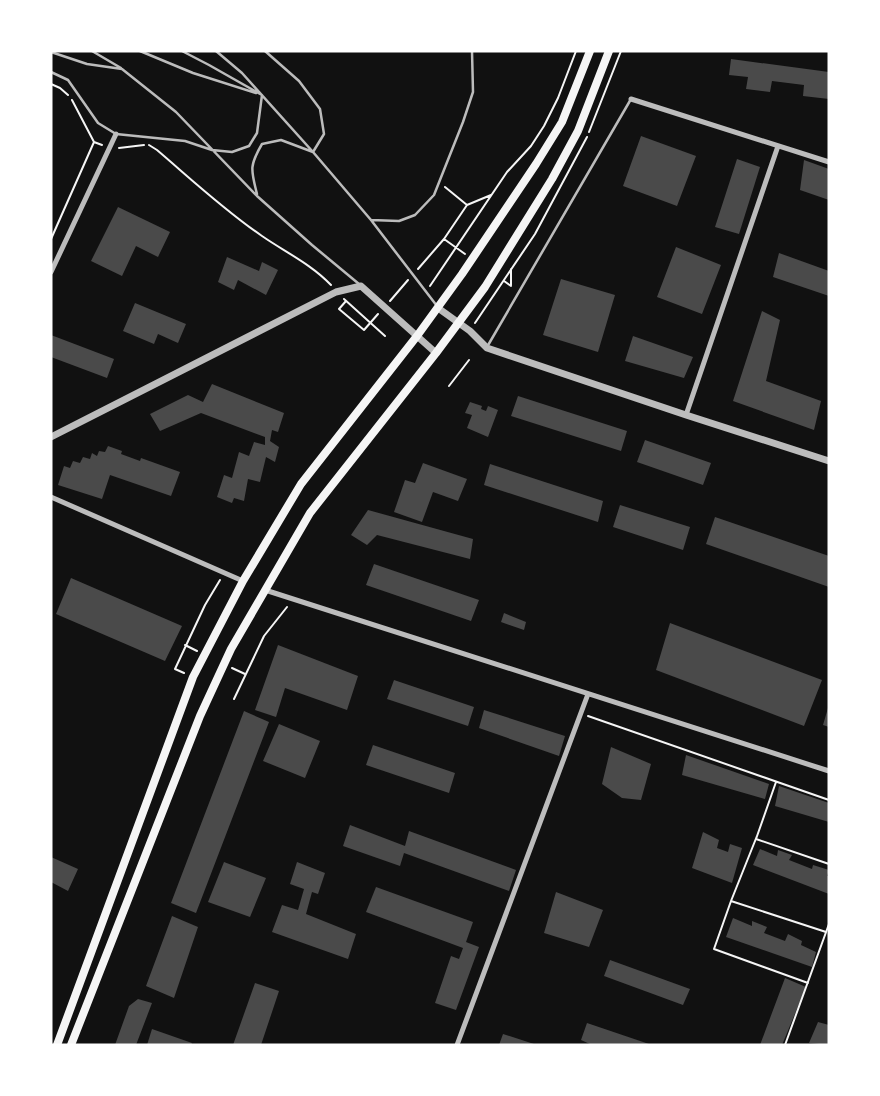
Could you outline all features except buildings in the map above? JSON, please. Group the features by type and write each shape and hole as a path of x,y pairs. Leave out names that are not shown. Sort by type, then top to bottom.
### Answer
{"main road":[{"path":"57,1045 193,677 243,581 301,484 438,308 531,172 562,122 590,51"},
{"path":"71,1045 200,716 231,649 310,514 485,287 552,179 578,131 609,51"}],"street":[{"path":"631,99 829,162"},
{"path":"51,272 116,134"},
{"path":"686,415 778,146"},
{"path":"51,437 336,292 361,286 436,353"},
{"path":"438,308 459,322 487,348 829,461"},
{"path":"51,497 243,581"},
{"path":"265,590 829,771"},
{"path":"457,1045 588,694"}],"lane":[{"path":"92,51 122,69 176,112 258,196 312,246 361,286"},
{"path":"140,51 194,73 262,95"},
{"path":"182,51 262,95"},
{"path":"216,51 242,73 313,152 371,220 438,308"},
{"path":"265,51 299,81 320,109 324,134 313,152"},
{"path":"371,220 399,221 415,215 434,195 473,92 472,51"},
{"path":"51,52 87,64 122,69"},
{"path":"51,72 68,80 98,123 116,134 185,141 212,150 232,152 249,146 257,133 262,95"},
{"path":"487,348 631,99"},
{"path":"258,196 252,173 253,159 262,144 281,140 313,152"}],"path":[{"path":"426,292 507,172 531,146 544,126 558,98 576,51"},
{"path":"51,84 70,96 94,142 51,239"},
{"path":"121,148 148,145 157,150 214,199 262,236 300,259 323,276 336,292 385,336"},
{"path":"439,182 467,205"},
{"path":"389,302 444,239 467,205 492,194"},
{"path":"511,270 511,286"},
{"path":"346,300 339,308 364,330 383,309"},
{"path":"449,386 469,360"},
{"path":"175,669 205,605 224,573"},
{"path":"234,699 264,636 293,599"},
{"path":"581,714 829,800"},
{"path":"776,782 714,949 808,983"},
{"path":"757,836 756,838 829,864"},
{"path":"731,901 826,932"},
{"path":"785,1045 829,924"}]}
